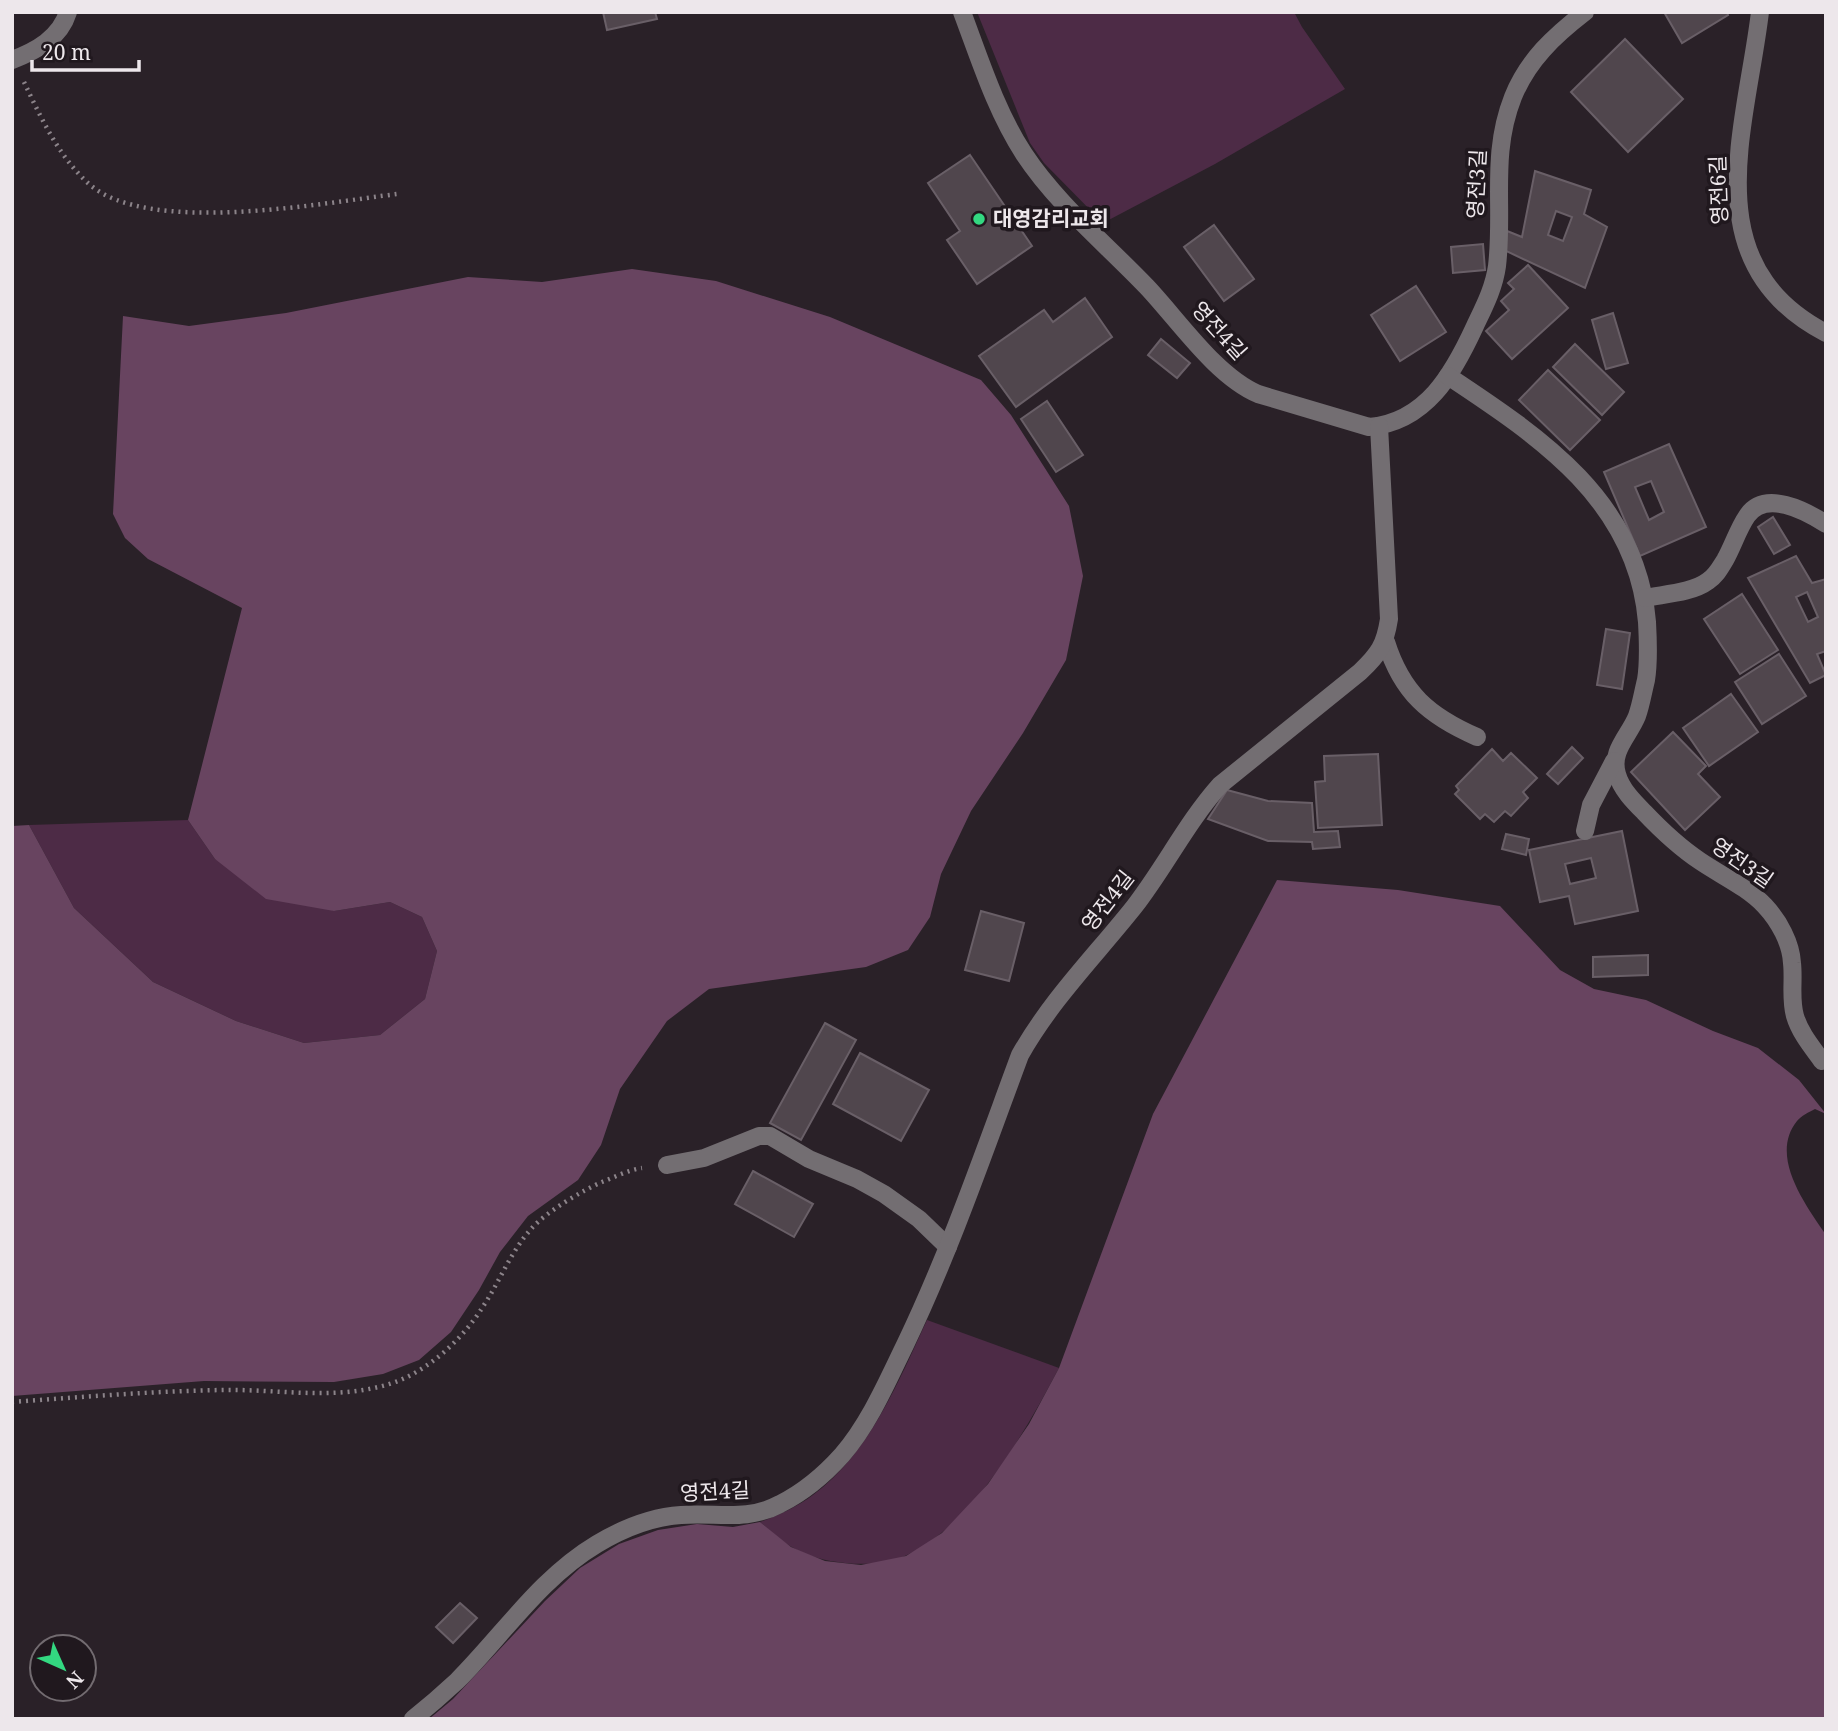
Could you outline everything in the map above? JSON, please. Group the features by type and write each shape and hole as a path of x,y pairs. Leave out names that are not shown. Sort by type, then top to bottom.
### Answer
{"street":[{"path":"13,60 46,43 65,22 68,12"},
{"name":"영전4길","path":"962,12 1010,130 1031,164 1228,376 1242,387 1258,394 1369,427 1379,426"},
{"name":"영전3길","path":"1379,426 1399,421 1421,407 1438,391 1460,359 1494,284 1497,265 1497,181 1505,122 1513,98 1522,77 1536,56 1552,38 1585,12"},
{"name":"영전6길","path":"1760,12 1737,168 1739,219 1751,261 1776,298 1802,320 1826,333"},
{"path":"1448,376 1520,426 1588,484 1609,511 1636,564 1645,598 1648,632 1646,677 1637,717 1591,805 1585,831"},
{"path":"1379,426 1389,619 1385,642 1399,677 1414,698 1434,714 1477,737"},
{"path":"1645,598 1706,583 1716,574 1748,513 1760,505 1772,502 1786,505 1826,524"},
{"name":"영전4길","path":"413,1719 457,1681 547,1584 596,1545 628,1528 654,1520 681,1515 737,1517 756,1514 780,1504 811,1483 842,1455 886,1385 932,1290 1020,1055 1036,1027 1134,906 1171,856 1203,804 1220,785 1360,672 1375,658 1385,642"},
{"name":"영전3길","path":"1614,761 1617,777 1630,798 1676,845 1736,883 1765,906 1783,930 1792,961 1795,1016 1803,1035 1822,1061"},
{"path":"667,1165 704,1158 759,1136 770,1136 809,1159 857,1179 884,1194 919,1219 948,1247"}],"path":[{"path":"13,60 62,153 90,185 122,203 164,211 228,212 397,194"},
{"path":"12,1402 179,1391 244,1390 313,1394 361,1390 398,1380 433,1361 464,1332 484,1305 506,1262 533,1226 584,1190 633,1169 667,1165"}],"shaded area":[{"path":"977,12 1294,12 1345,89 1215,164 1103,223 1044,163 1030,143"},
{"path":"632,269 716,281 830,317 981,380 1011,415 1069,506 1083,576 1066,660 1023,733 971,811 941,874 930,917 908,950 866,967 709,989 667,1021 620,1089 601,1145 578,1180 528,1216 500,1252 451,1332 419,1360 383,1374 334,1382 204,1381 12,1396 12,826 29,825 74,908 153,982 236,1021 304,1043 380,1035 425,999 437,951 422,917 390,902 334,911 266,899 215,859 188,820 242,608 148,559 125,538 113,514 123,316 189,326 286,313 468,277 542,282"},
{"path":"188,820 215,859 334,911 390,902 422,917 437,951 425,999 380,1035 304,1043 236,1021 153,982 74,908 29,825"},
{"path":"1277,880 1398,890 1500,906 1560,970 1594,989 1646,1000 1713,1031 1758,1048 1799,1080 1826,1114 1815,1109 1799,1119 1789,1135 1787,1149 1788,1164 1800,1195 1826,1235 1826,1719 429,1719 453,1699 545,1601 580,1568 619,1544 658,1530 697,1524 733,1527 760,1522 791,1547 825,1561 861,1565 906,1556 942,1533 988,1484 1029,1424 1059,1368 1153,1114"},
{"path":"927,1320 1059,1368 1031,1419 996,1473 976,1499 931,1541 900,1558 868,1564 823,1559 790,1546 760,1522 807,1499 833,1478 850,1459 880,1415"}],"building":[{"path":"603,12 655,12 657,19 607,30"},
{"path":"1664,12 1727,12 1728,15 1682,43"},
{"path":"1625,39 1683,99 1628,152 1571,92"},
{"path":"970,155 1032,246 977,284 947,240 960,231 928,183"},
{"path":"1535,171 1591,190 1584,214 1607,227 1585,288 1504,250 1507,231 1522,237","holes":["1556,211 1572,217 1563,241 1548,235"]},
{"path":"1214,225 1254,279 1224,301 1184,247"},
{"path":"1483,244 1485,270 1453,273 1451,247"},
{"path":"1528,265 1568,308 1512,359 1486,331 1509,310 1501,301 1514,289 1508,283"},
{"path":"1416,286 1446,332 1400,361 1371,315"},
{"path":"1085,298 1112,337 1016,407 979,356 1044,310 1053,322"},
{"path":"1613,313 1628,363 1606,369 1592,320"},
{"path":"1161,339 1190,363 1177,378 1148,355"},
{"path":"1575,344 1624,392 1602,415 1553,367"},
{"path":"1548,370 1600,420 1570,450 1519,400"},
{"path":"1047,401 1083,455 1056,472 1021,419"},
{"path":"1669,444 1706,527 1640,556 1604,472","holes":["1651,481 1664,512 1649,520 1635,487"]},
{"path":"1773,517 1790,545 1774,554 1758,527"},
{"path":"1796,556 1812,583 1826,579 1826,651 1817,654 1826,675 1810,683 1748,578","holes":["1807,592 1818,617 1808,622 1796,597"]},
{"path":"1742,594 1778,650 1740,674 1704,619"},
{"path":"1606,629 1630,633 1622,689 1597,685"},
{"path":"1779,654 1806,696 1762,724 1735,682"},
{"path":"1731,694 1758,732 1709,766 1683,728"},
{"path":"1673,732 1706,766 1698,774 1720,797 1685,830 1631,772"},
{"path":"1572,747 1583,758 1558,784 1547,774"},
{"path":"1492,749 1503,761 1511,753 1537,778 1523,792 1528,798 1511,816 1505,811 1494,822 1485,814 1480,819 1455,794 1459,790 1456,786"},
{"path":"1378,754 1382,825 1318,828 1315,782 1325,781 1324,756"},
{"path":"1227,790 1268,801 1312,803 1314,832 1338,831 1340,847 1313,849 1312,842 1268,841 1208,819"},
{"path":"1622,831 1638,911 1575,924 1569,896 1540,902 1529,850","holes":["1591,858 1596,878 1570,884 1565,864"]},
{"path":"1506,834 1529,839 1526,855 1502,849"},
{"path":"981,911 1024,923 1009,981 965,970"},
{"path":"1648,955 1648,975 1593,977 1593,957"},
{"path":"825,1023 856,1040 801,1140 770,1123"},
{"path":"860,1053 929,1090 901,1141 833,1104"},
{"path":"753,1171 813,1204 794,1237 735,1204"},
{"path":"460,1603 477,1618 453,1643 436,1627"}],"place":[{"name":"대영감리교회","path":"979,219"}]}
